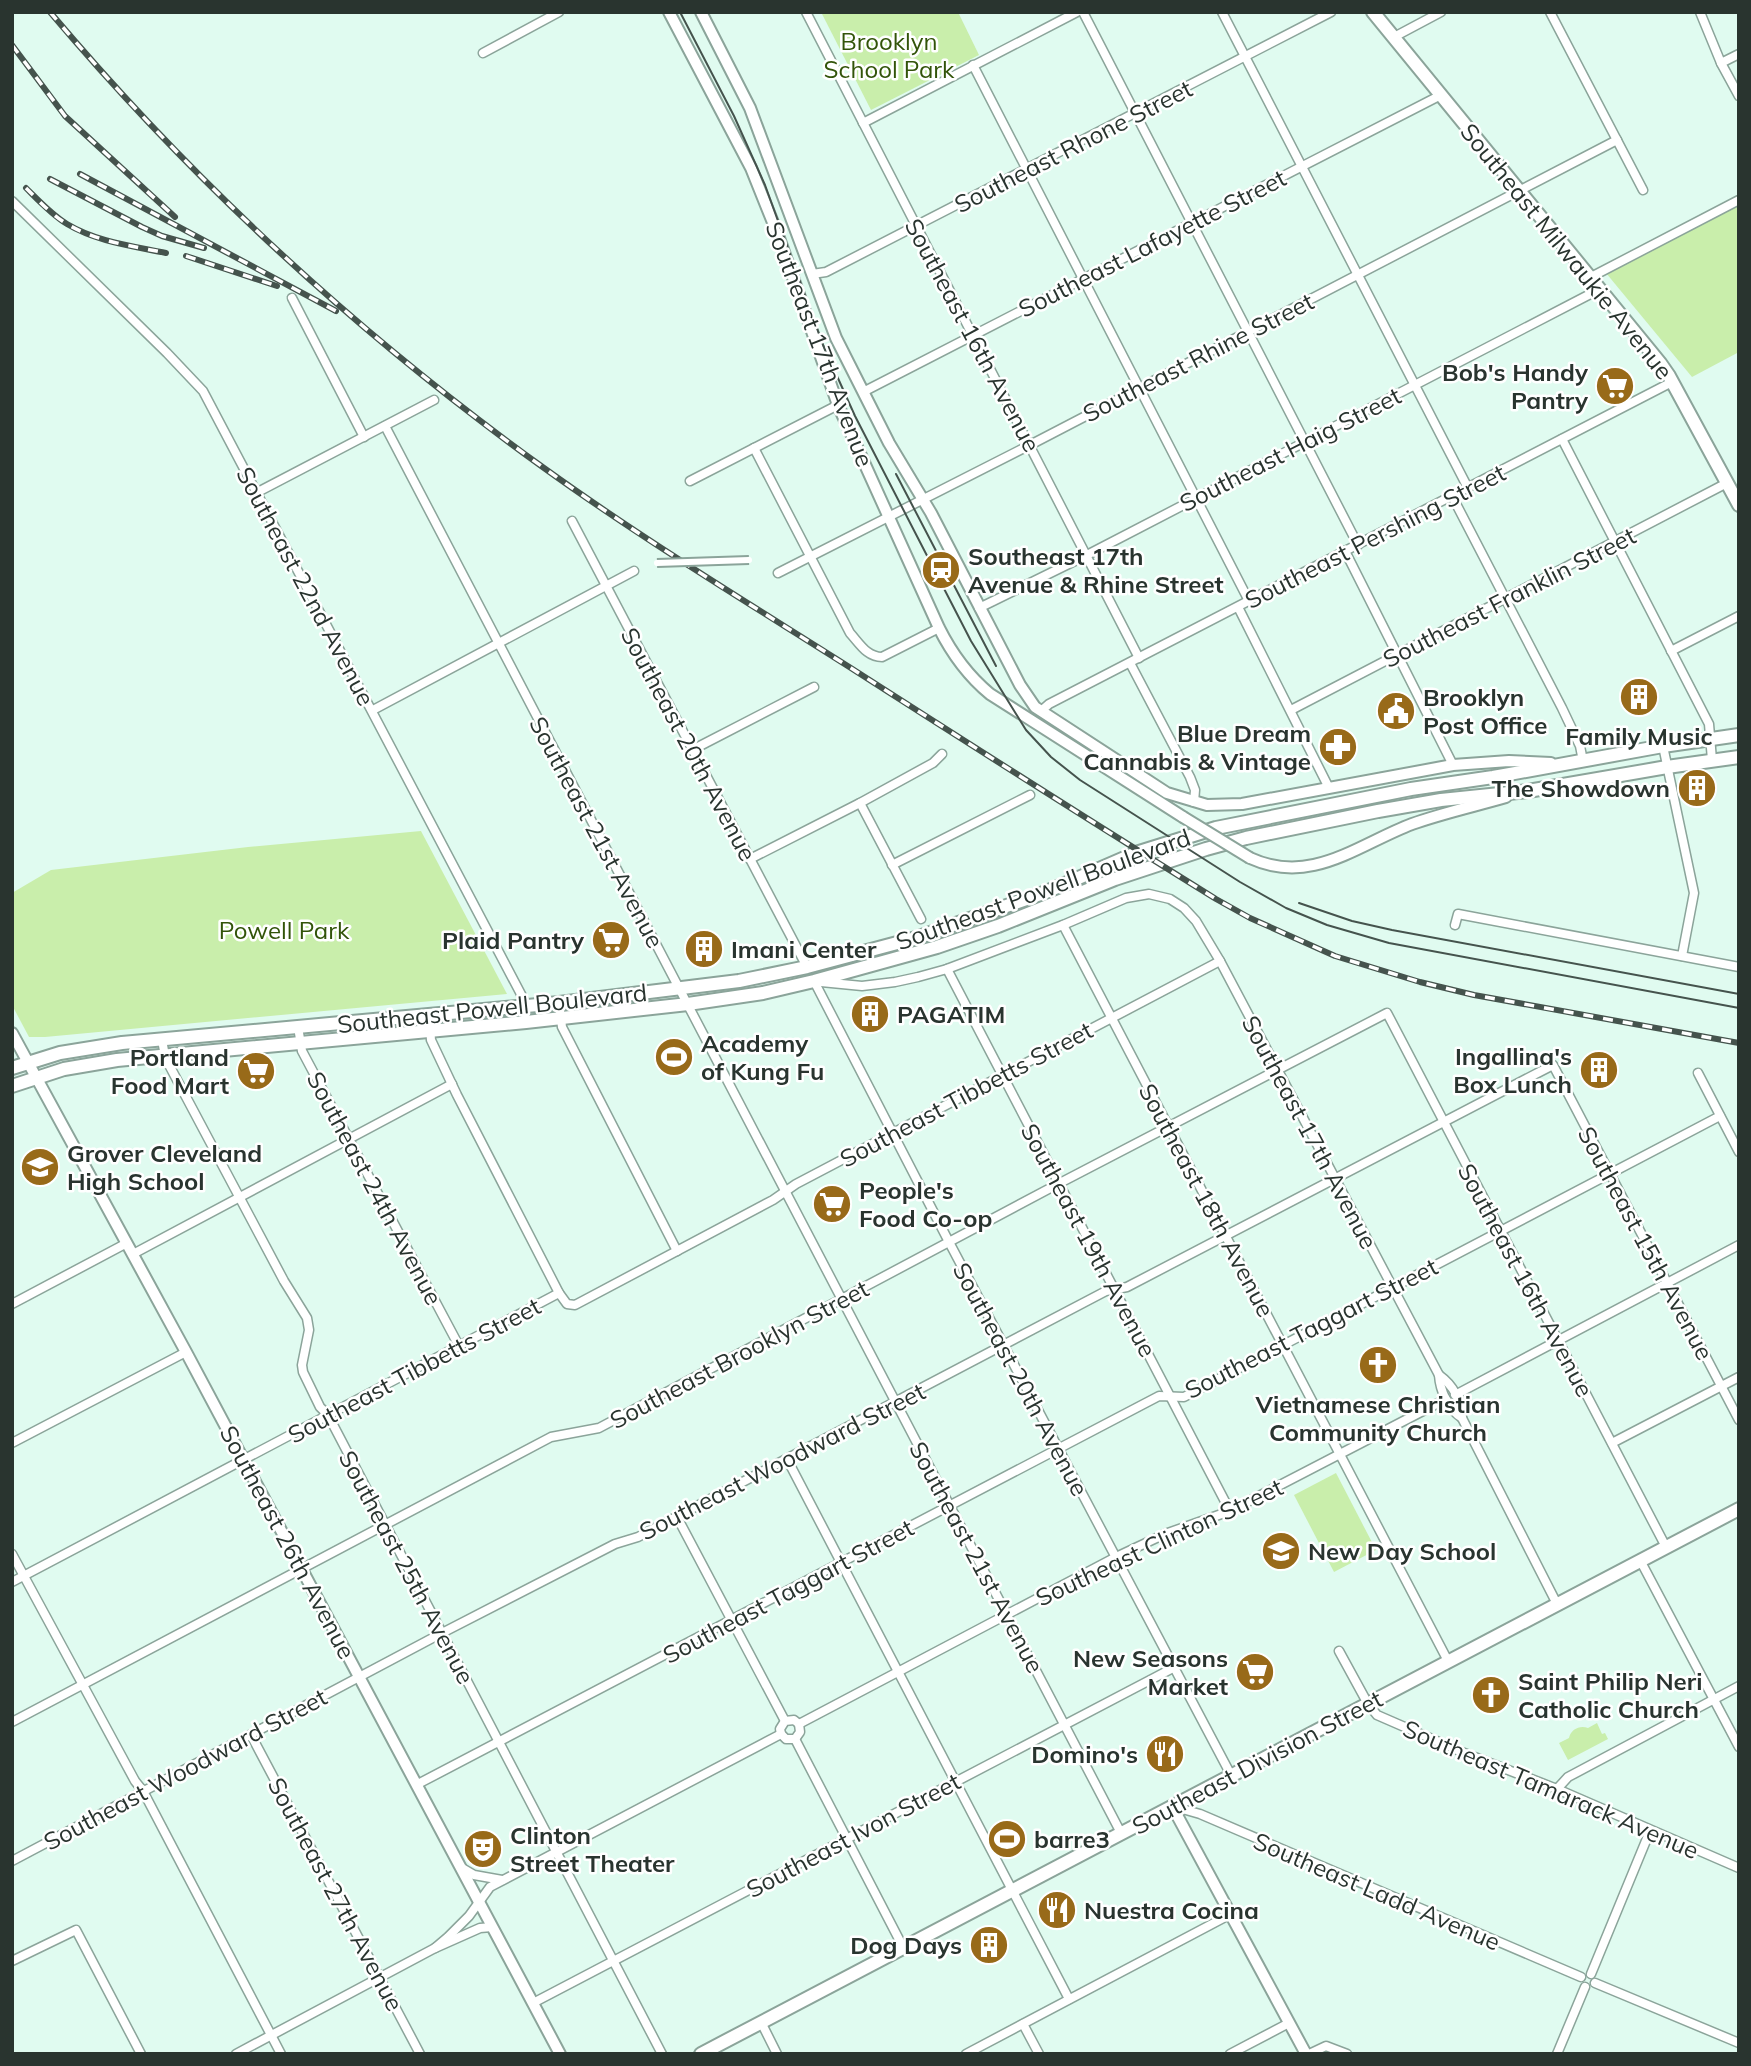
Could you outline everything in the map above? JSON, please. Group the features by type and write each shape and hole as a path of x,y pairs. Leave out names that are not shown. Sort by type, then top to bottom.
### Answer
{"main road":[{"name":"Southeast Milwaukie Avenue","path":"1373,12 1660,363 1738,502"},
{"name":"Southeast Powell Boulevard","path":"12,1068 87,1048 559,1003 739,981 807,967 916,938 1046,892 1136,853 1196,833 1399,791 1493,778 1663,746 1739,735"},
{"name":"Southeast Powell Boulevard","path":"12,1086 80,1066 526,1022 763,993 937,947 1010,922 1115,879 1247,838 1441,800 1528,791 1739,757"},
{"name":"Southeast Division Street","path":"701,2054 1739,1509"}],"street":[{"path":"483,53 559,12"},
{"name":"Southeast 17th Avenue","path":"669,12 751,168 778,234 838,405 939,628 963,668 990,694 1250,858 1287,869 1320,865 1421,821 1528,791"},
{"name":"Southeast 17th Avenue","path":"701,12 750,108 830,325 1026,696 1041,711 1158,789 1174,797 1216,806 1242,804 1453,765 1509,761 1568,764"},
{"name":"Southeast 16th Avenue","path":"806,12 1139,658"},
{"path":"863,123 1077,12"},
{"path":"1083,12 1358,545"},
{"path":"1222,12 1468,488"},
{"name":"Southeast Rhone Street","path":"812,274 826,272 916,227 1331,12"},
{"path":"1394,37 1441,12"},
{"path":"1550,12 1643,190"},
{"path":"1700,12 1721,63 1739,96"},
{"path":"1721,63 1739,54"},
{"path":"973,65 1249,601"},
{"name":"Southeast Lafayette Street","path":"863,391 1441,95"},
{"name":"Southeast Rhine Street","path":"778,573 1617,140"},
{"path":"1591,277 1739,200"},
{"name":"Southeast 22nd Avenue","path":"12,201 203,391 523,998 526,1022"},
{"name":"Southeast Haig Street","path":"979,608 1087,555 1600,289"},
{"path":"292,298 364,437"},
{"name":"Southeast Pershing Street","path":"1041,711 1049,704 1672,382"},
{"path":"256,493 434,400"},
{"path":"690,481 838,405"},
{"name":"Southeast 21st Avenue","path":"385,426 1121,1833"},
{"path":"1562,439 1709,724 1712,760"},
{"path":"754,448 850,633 871,655 888,655 939,628"},
{"name":"Southeast Franklin Street","path":"1291,710 1727,483"},
{"path":"1452,496 1580,746 1583,761"},
{"name":"Southeast 20th Avenue","path":"572,521 807,967"},
{"path":"1345,551 1453,765"},
{"path":"657,563 749,560"},
{"path":"373,710 634,571"},
{"path":"1238,607 1329,788"},
{"path":"1671,651 1739,616"},
{"path":"1130,663 1190,777 1195,790 1194,802"},
{"path":"692,750 814,687"},
{"path":"1663,746 1694,893 1682,956"},
{"path":"750,859 860,803 933,763 942,754"},
{"path":"892,865 1030,795"},
{"path":"860,803 921,919"},
{"name":"Southeast 17th Avenue","path":"1063,925 1126,898 1149,894 1170,899 1184,908 1196,921 1220,961 1439,1375 1440,1386 1446,1399 1453,1412 1462,1418"},
{"path":"1455,925 1458,914 1739,967"},
{"path":"814,981 862,986 895,982 947,969 1063,925"},
{"name":"Southeast 18th Avenue","path":"1063,925 1448,1661"},
{"name":"Southeast Tibbetts Street","path":"12,1582 559,1293 567,1304 575,1304 1220,961"},
{"name":"Southeast 19th Avenue","path":"947,969 1230,1511"},
{"name":"Southeast 20th Avenue","path":"814,981 1231,1775"},
{"path":"559,1003 562,1027 677,1251"},
{"name":"Southeast 16th Avenue","path":"1387,1013 1666,1547"},
{"name":"Southeast Brooklyn Street","path":"12,1722 551,1437 599,1428 1387,1013"},
{"path":"429,1015 431,1041 559,1293"},
{"name":"Southeast 24th Avenue","path":"298,1027 302,1051 459,1346"},
{"name":"Southeast 26th Avenue","path":"12,1033 134,1254 560,2054"},
{"name":"Southeast 25th Avenue","path":"162,1040 164,1056 284,1281 307,1318 309,1329 303,1372 320,1407 328,1415 662,2054"},
{"name":"Southeast Woodward Street","path":"12,1861 442,1633 615,1544 638,1537 677,1517 1106,1291 1127,1287 1225,1237 1553,1065"},
{"name":"Southeast 15th Avenue","path":"1553,1065 1739,1420"},
{"path":"1698,1073 1739,1152"},
{"path":"134,1254 452,1084"},
{"name":"Southeast Taggart Street","path":"416,1785 1159,1396 1184,1397 1720,1116"},
{"path":"12,1304 127,1243"},
{"path":"1455,1395 1739,1245"},
{"path":"12,1443 186,1352"},
{"name":"Southeast 17th Avenue","path":"1439,1375 1449,1382 1462,1407 1462,1418 1557,1604"},
{"path":"1612,1443 1739,1377"},
{"name":"Southeast Clinton Street","path":"799,1724 1116,1557 1166,1534 1230,1511 1446,1399"},
{"path":"787,1458 1069,2000"},
{"path":"677,1517 785,1721"},
{"path":"12,1554 135,1781 143,1791 281,2054"},
{"path":"1640,1560 1739,1747"},
{"path":"1339,1651 1368,1703"},
{"name":"Southeast Ivon Street","path":"533,2003 1173,1668"},
{"path":"1557,1789 1568,1777 1739,1686"},
{"name":"Southeast Tamarack Avenue","path":"1368,1703 1380,1717 1557,1789 1739,1868"},
{"path":"794,1720 799,1724 800,1732 794,1738 789,1739 781,1734 780,1728 785,1721 794,1720"},
{"path":"435,1948 455,1931 490,1887 781,1734"},
{"name":"Southeast 27th Avenue","path":"251,1735 420,2054"},
{"path":"794,1738 904,1947"},
{"path":"1172,1806 1308,2054 1326,2046 1348,2054"},
{"name":"Southeast Ladd Avenue","path":"1172,1806 1197,1813 1581,1977"},
{"path":"1591,1973 1650,1831"},
{"path":"461,1868 474,1875 502,1880"},
{"path":"967,2054 1231,1914"},
{"path":"236,2054 435,1948 480,1928 492,1927"},
{"path":"12,1961 76,1930 141,2054"},
{"path":"1585,1973 1591,1973 1595,1977 1595,1983 1591,1987 1585,1987 1581,1983 1581,1977 1585,1973"},
{"path":"1595,1983 1739,2043"},
{"path":"1557,2054 1585,1987"},
{"path":"761,2022 777,2054"},
{"path":"1230,2054 1289,2023"},
{"path":"1023,2024 1039,2054"}],"green space":[{"name":"Brooklyn School Park","path":"821,12 958,12 979,55 871,110"},
{"path":"1739,205 1739,352 1692,377 1606,273"},
{"name":"Powell Park","path":"421,831 507,994 45,1037 29,1037 12,1005 12,893 51,870 248,847"},
{"path":"1336,1473 1376,1550 1334,1572 1294,1495"},
{"path":"1597,1723 1602,1734 1605,1733 1608,1739 1568,1760 1559,1743 1569,1738 1576,1728 1588,1728"}],"tram line":[{"path":"680,12 734,116 765,185 823,345 855,416 971,641 1026,730 1051,757 1080,780 1240,882 1286,908 1327,925 1389,943 1739,1008"},
{"path":"896,474 996,666"},
{"path":"1299,903 1352,921 1392,930 1739,994"}],"railway":[{"path":"50,12 105,76 222,197 346,312 476,418 582,495 659,546 1216,899 1250,918 1335,956 1420,982 1474,995 1739,1043"},
{"path":"12,45 65,116 175,217"},
{"path":"80,174 336,311"},
{"path":"50,179 162,236 204,248"},
{"path":"26,188 56,216 79,230 115,243 166,253"},
{"path":"186,256 277,286"}],"place":[{"name":"Bob's Handy Pantry","path":"1615,386"},
{"name":"Southeast 17th Avenue & Rhine Street","path":"941,570"},
{"name":"Family Music","path":"1639,697"},
{"name":"Brooklyn Post Office","path":"1396,711"},
{"name":"Blue Dream Cannabis & Vintage","path":"1338,747"},
{"name":"The Showdown","path":"1697,788"},
{"name":"Plaid Pantry","path":"611,940"},
{"name":"Imani Center","path":"704,949"},
{"name":"PAGATIM","path":"870,1014"},
{"name":"Academy of Kung Fu","path":"674,1057"},
{"name":"Ingallina's Box Lunch","path":"1599,1070"},
{"name":"Portland Food Mart","path":"256,1071"},
{"name":"Grover Cleveland High School","path":"40,1167"},
{"name":"People's Food Co-op","path":"832,1204"},
{"name":"Vietnamese Christian Community Church","path":"1378,1365"},
{"name":"New Day School","path":"1281,1551"},
{"name":"New Seasons Market","path":"1255,1672"},
{"name":"Saint Philip Neri Catholic Church","path":"1491,1695"},
{"name":"Domino's","path":"1165,1754"},
{"name":"barre3","path":"1007,1839"},
{"name":"Clinton Street Theater","path":"483,1849"},
{"name":"Nuestra Cocina","path":"1057,1910"},
{"name":"Dog Days","path":"989,1945"}]}
